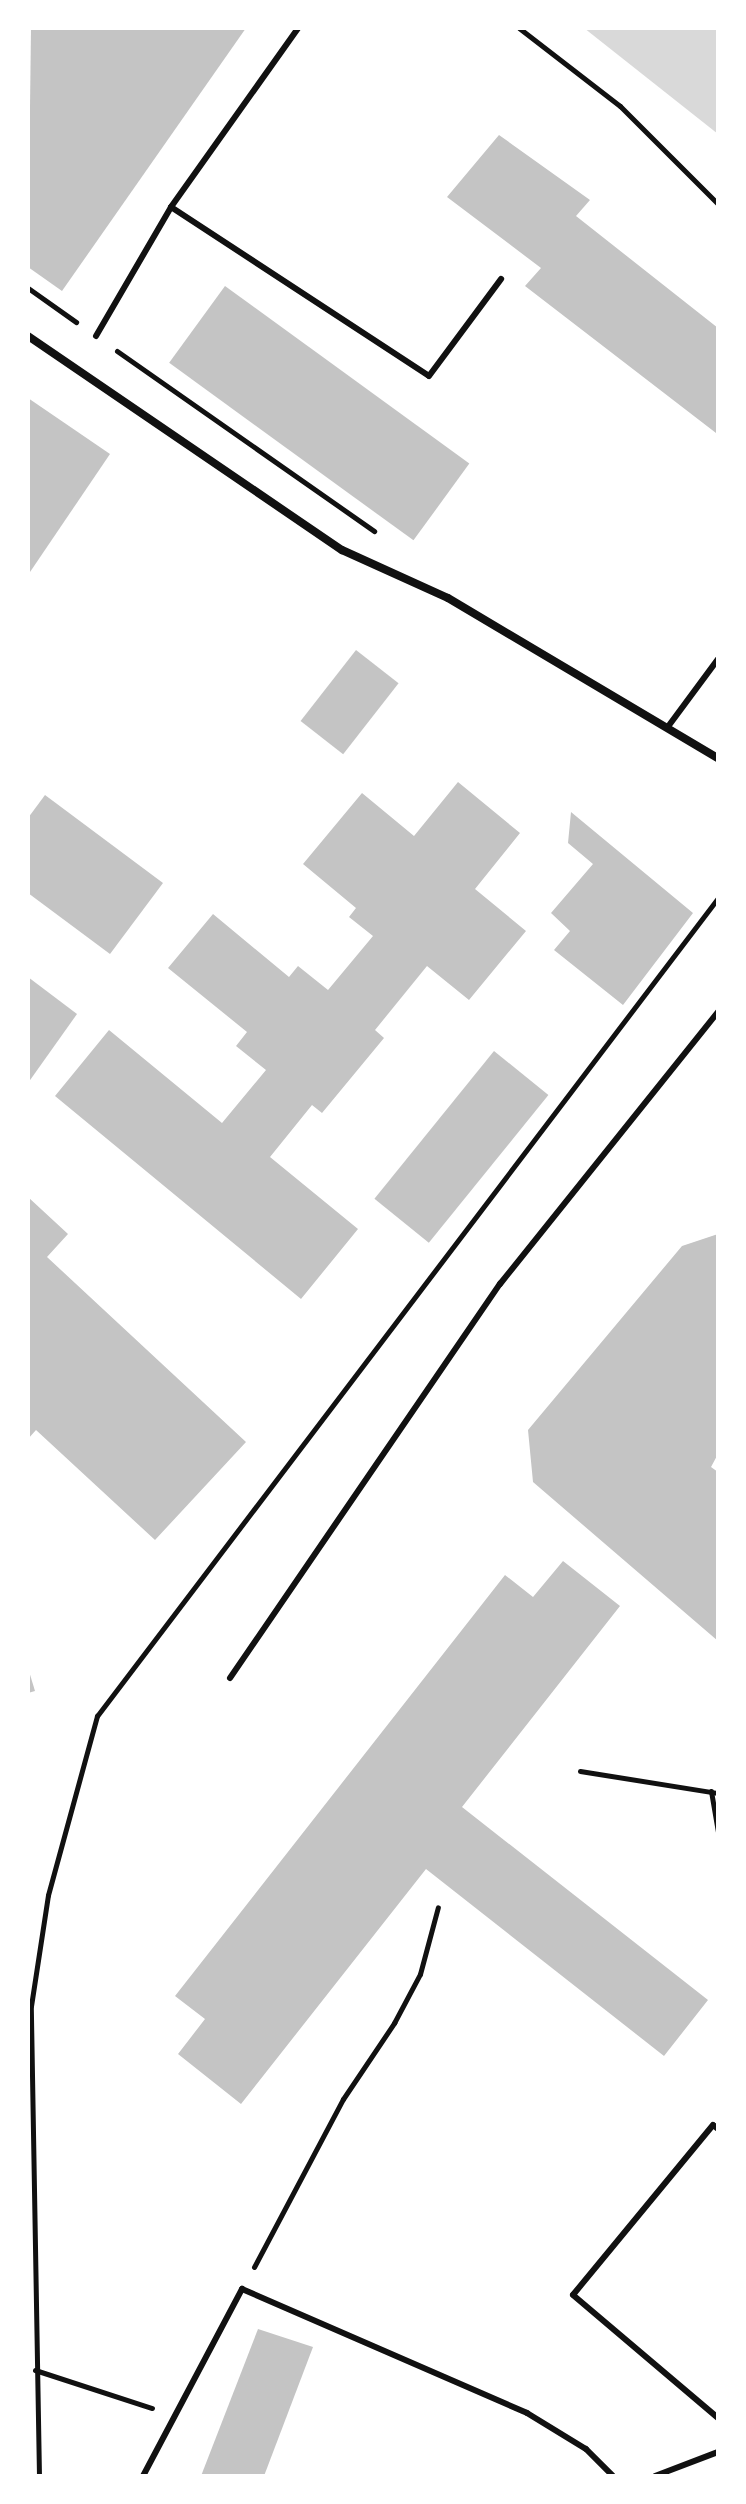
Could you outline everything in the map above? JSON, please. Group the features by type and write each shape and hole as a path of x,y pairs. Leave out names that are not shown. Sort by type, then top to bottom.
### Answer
{"street":[{"path":"28,336 342,550 448,598 718,758"}],"lane":[{"path":"96,336 171,207 298,28"},
{"path":"171,207 429,376 501,279"},
{"path":"667,728 718,659"},
{"path":"230,1678 500,1284 718,1012"},
{"path":"718,2129 713,2125 573,2295 718,2418"},
{"path":"143,2476 242,2289 527,2413 586,2449 613,2476"},
{"path":"655,2476 718,2452"},
{"path":"683,2465 687,2476"}],"path":[{"path":"519,28 620,106 718,204"},
{"path":"28,288 380,534"},
{"path":"580,1771 714,1792 718,1832"},
{"path":"242,2289 343,2099 394,2023 420,1974 438,1907"},
{"path":"28,2182 33,2188"},
{"path":"35,2370 173,2415"}],"shaded area":[{"path":"584,28 718,28 718,134"}],"building":[{"path":"31,28 246,28 62,291 28,267"},
{"path":"499,135 590,200 576,216 718,328 716,433 525,286 541,268 447,197"},
{"path":"225,286 469,464 413,540 169,363"},
{"path":"28,398 110,454 28,575"},
{"path":"356,650 399,683 343,754 301,721"},
{"path":"458,782 520,833 475,889 526,931 469,1000 427,966 375,1030 384,1038 322,1113 312,1105 270,1157 358,1229 301,1299 55,1096 109,1030 222,1123 266,1070 236,1046 247,1032 168,968 213,914 289,977 298,966 328,990 373,936 349,917 356,908 303,864 362,793 414,836"},
{"path":"45,795 163,883 110,954 28,893 28,818"},
{"path":"571,812 693,913 623,1005 554,950 570,931 551,913 593,864 568,843"},
{"path":"28,977 77,1014 28,1083"},
{"path":"494,1051 548,1095 429,1243 374,1199"},
{"path":"28,1197 68,1234 47,1257 246,1442 155,1540 36,1430 28,1439"},
{"path":"718,1234 718,1454 711,1467 718,1472 718,1641 533,1482 528,1430 682,1246"},
{"path":"563,1561 620,1606 462,1807 708,2000 664,2056 426,1869 241,2104 178,2054 205,2019 175,1996 505,1575 533,1597"},
{"path":"28,1668 35,1691 28,1693"},
{"path":"258,2329 313,2347 264,2476 201,2476"}]}
